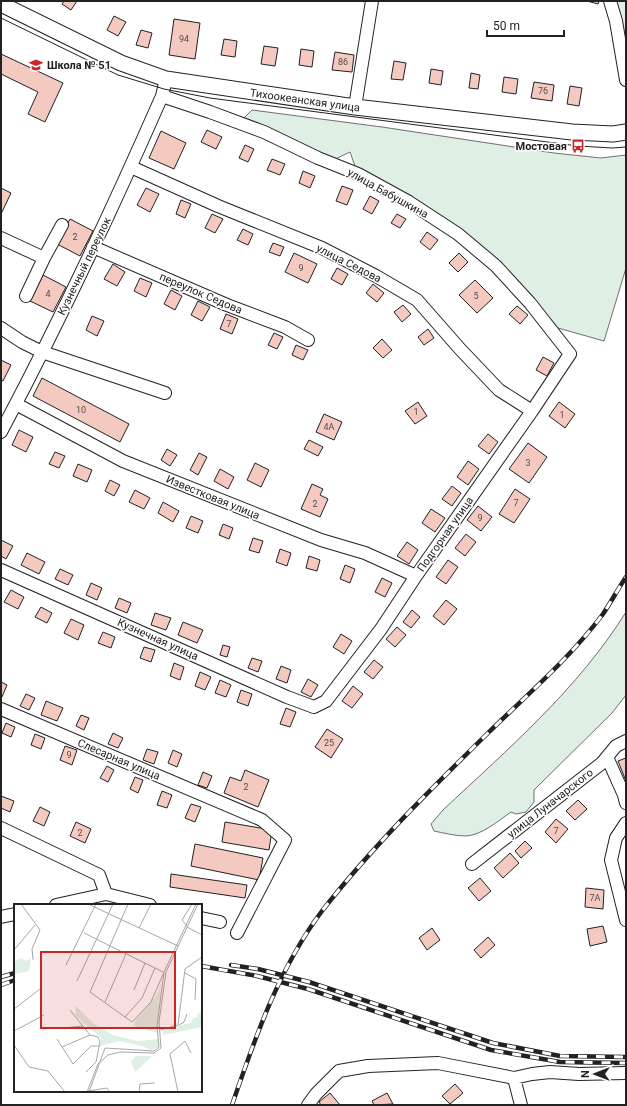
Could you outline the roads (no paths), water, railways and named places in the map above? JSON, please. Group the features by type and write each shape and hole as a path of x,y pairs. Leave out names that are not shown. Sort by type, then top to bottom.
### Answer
{"main road":[{"name":"Тихоокеанская улица","path":"1,4 121,63 166,79 355,107 572,132 613,134 626,132"}],"street":[{"path":"355,107 372,1"},
{"path":"610,1 616,21 626,80"},
{"name":"Кузнечный переулок","path":"1,432 42,352 131,167 162,96 166,79"},
{"name":"улица Бабушкина","path":"162,96 264,132 318,158 358,174 409,202 458,234 496,266 530,302 570,354"},
{"name":"улица Седова","path":"131,167 218,206 322,248 390,284 416,300 499,390 532,411"},
{"path":"26,296 62,225"},
{"path":"1,238 44,258"},
{"name":"переулок Седова","path":"93,248 227,305 285,327 308,340"},
{"path":"1,328 22,342 42,352 165,393"},
{"name":"Подгорная улица","path":"314,707 326,702 381,629 570,354"},
{"name":"Известковая улица","path":"16,404 123,461 321,540 365,554 416,576"},
{"name":"Кузнечная улица","path":"1,570 287,697 314,707"},
{"name":"Слесарная улица","path":"1,709 238,808 262,820 285,840 237,934"},
{"name":"улица Луначарского","path":"472,864 602,763 616,746 626,741"},
{"path":"607,757 624,795 626,803"},
{"path":"626,823 616,838 611,860 626,920"},
{"path":"1,828 99,875 106,894"},
{"path":"61,904 106,894 146,904"},
{"path":"1,917 14,914"},
{"path":"202,918 220,922"},
{"path":"308,1105 316,1094 339,1071 368,1066 438,1063 514,1078 550,1072 579,1074 626,1073"},
{"path":"514,1078 521,1105"}],"tram line":[{"path":"1,18 118,75 164,89 210,98 578,146 612,148 626,147"}],"railway":[{"path":"232,1105 259,1029 281,980 293,956 322,911 341,887 402,819 467,753 577,646 603,614 626,577"},
{"path":"231,965 258,969 309,982 493,1043 560,1056 626,1057"},
{"path":"202,966 257,976 308,989 491,1050 560,1062 626,1063"},
{"path":"1,977 14,973"},
{"path":"1,985 14,980"}],"place":[{"name":"Школа № 51","path":"36,65"},
{"name":"Мостовая","path":"578,146"}]}
